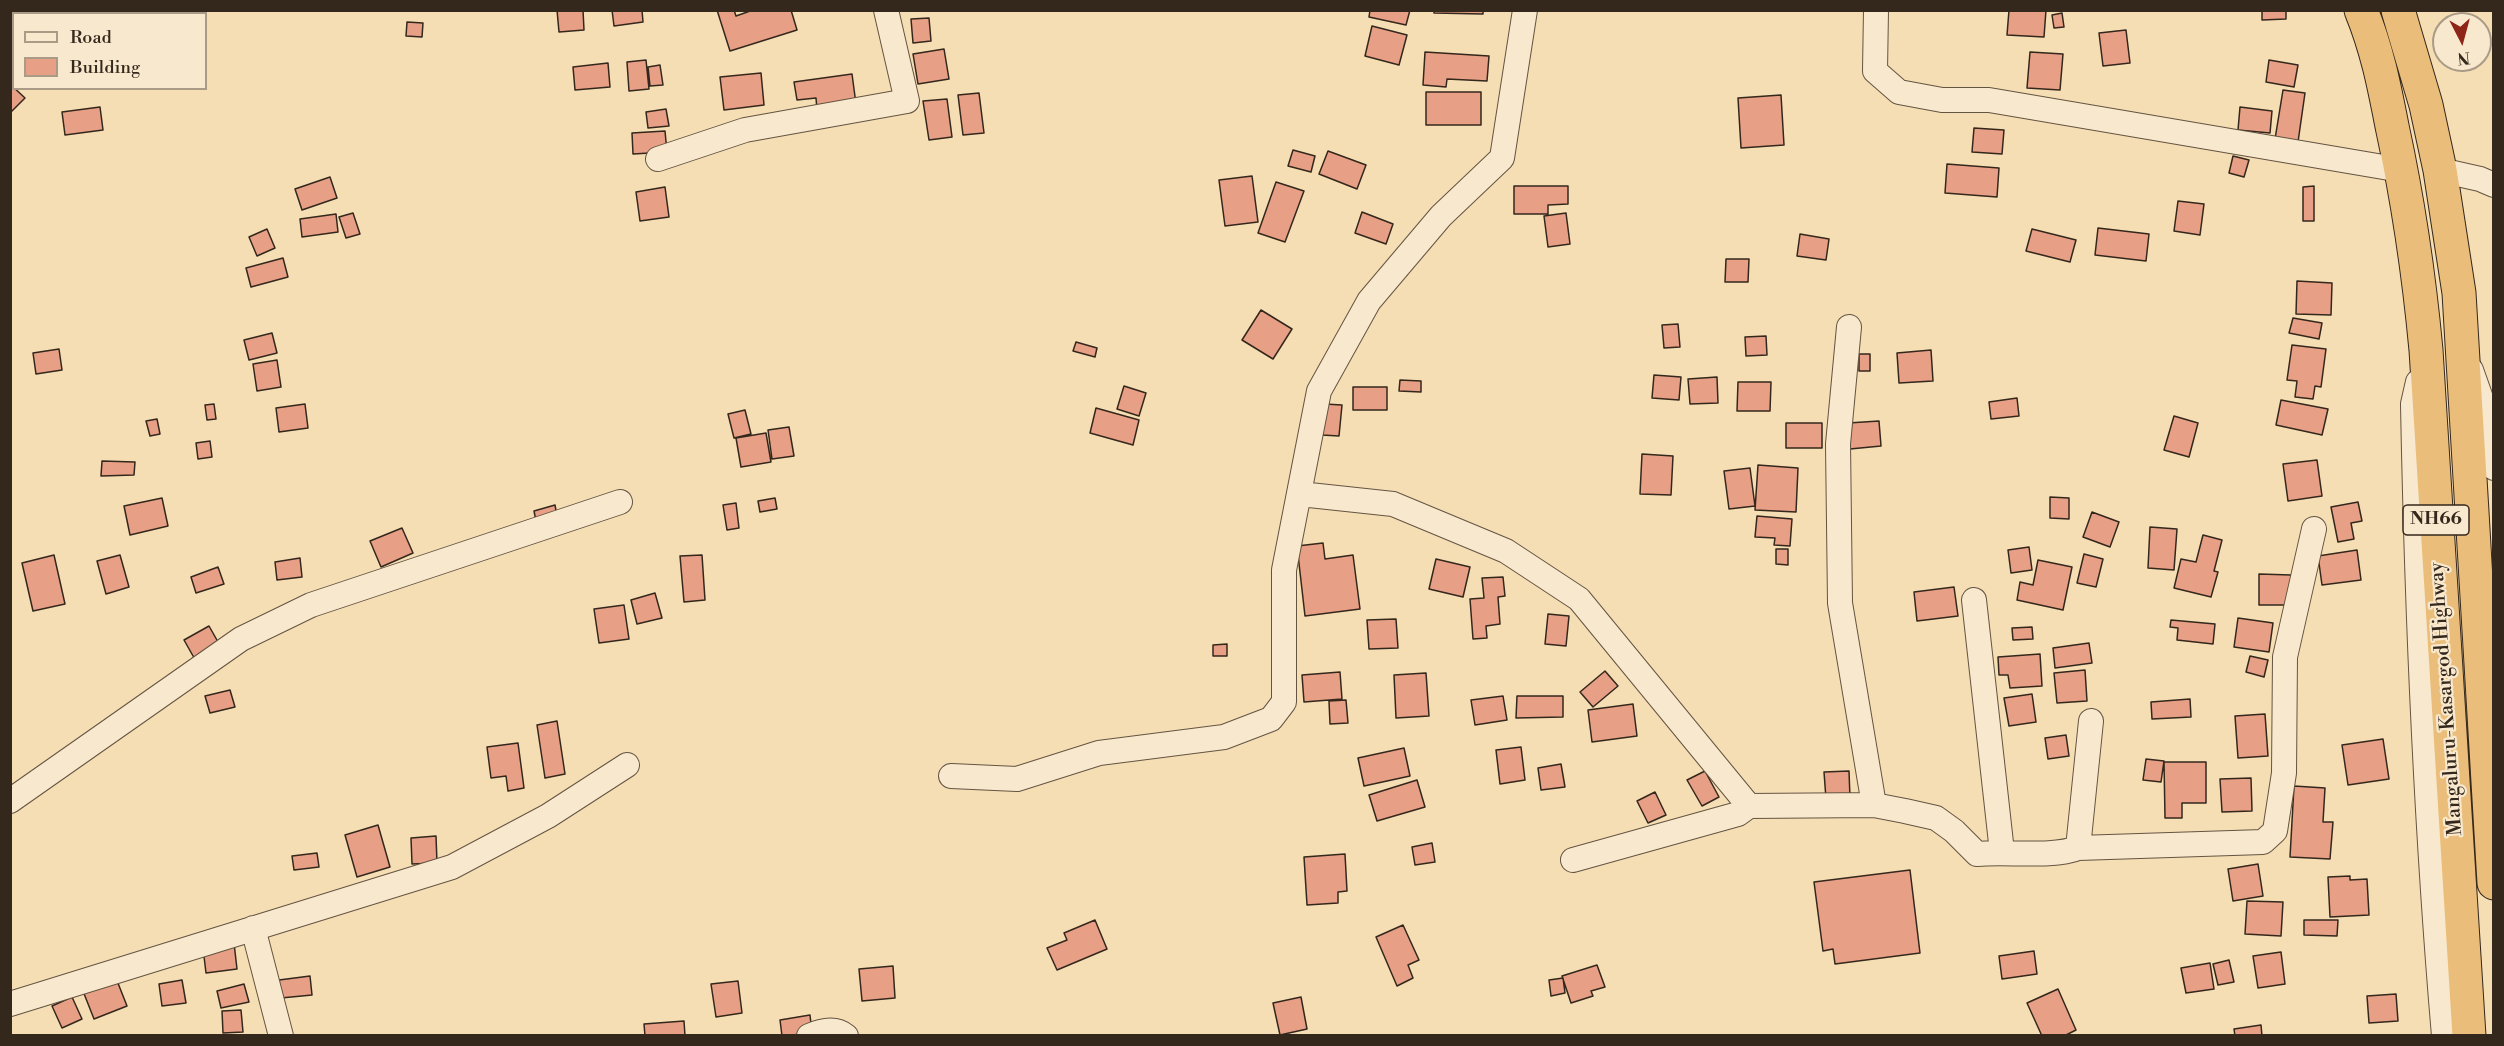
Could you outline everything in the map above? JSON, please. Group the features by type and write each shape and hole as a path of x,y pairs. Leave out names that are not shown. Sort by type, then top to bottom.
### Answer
{"highway":[{"name":"Mangaluru-Kasargod Highway","path":"2361,10 2375,46 2401,170 2420,292 2426,350 2469,1035"},
{"name":"Mangaluru-Kasargod Highway","path":"2398,10 2426,105 2440,170 2459,293 2493,883"}],"street":[{"path":"658,159 745,130 907,101 886,10"},
{"path":"951,776 1017,779 1099,753 1224,737 1271,719 1284,702 1284,570 1319,391 1369,301 1441,216 1502,158 1525,10"},
{"path":"1876,10 1875,71 1899,93 1942,100 1989,100 2401,170"},
{"path":"2440,170 2480,179 2493,185"},
{"path":"1849,327 1838,444 1840,603 1874,805"},
{"path":"2463,348 2482,401 2493,468"},
{"path":"2426,350 2413,404 2415,544 2425,782 2444,1035"},
{"path":"1300,494 1393,504 1506,551 1579,599 1749,806"},
{"path":"10,801 241,639 311,605 620,502"},
{"path":"1572,860 1738,814 1749,806 1874,805 1936,818 1954,831 1977,854 2065,853 2078,848 2263,842 2275,831 2284,773 2285,657 2314,529"},
{"path":"1974,600 2002,852"},
{"path":"2078,848 2091,721"},
{"path":"10,1004 452,867 548,816 627,765"},
{"path":"253,928 281,1035"},
{"path":"809,1035 821,1030 841,1032 846,1035"}],"building":[{"path":"557,10 583,10 584,30 559,32"},
{"path":"612,10 642,10 643,22 614,26"},
{"path":"717,10 734,10 736,16 753,10 791,10 797,30 730,51"},
{"path":"1370,10 1410,10 1406,25 1369,17"},
{"path":"1434,10 1483,10 1483,14 1434,13"},
{"path":"2009,10 2046,10 2044,37 2007,35"},
{"path":"2262,10 2286,10 2286,19 2262,20"},
{"path":"2062,13 2064,27 2054,28 2052,15"},
{"path":"929,18 931,41 913,43 911,19"},
{"path":"407,22 423,23 422,37 406,36"},
{"path":"1372,26 1407,35 1399,65 1365,56"},
{"path":"2126,30 2130,63 2103,66 2099,33"},
{"path":"944,49 949,79 918,84 913,54"},
{"path":"1425,52 1489,56 1487,81 1447,79 1446,87 1423,85"},
{"path":"2030,52 2063,54 2060,90 2027,88"},
{"path":"646,60 649,89 629,91 627,62"},
{"path":"2269,60 2298,65 2294,87 2266,82"},
{"path":"608,63 610,87 575,90 573,67"},
{"path":"660,65 663,85 650,86 648,67"},
{"path":"761,73 764,105 724,110 720,77"},
{"path":"852,74 856,104 817,110 816,98 797,100 794,82"},
{"path":"10,84 12,90 16,90 25,98 10,113"},
{"path":"2283,90 2305,93 2298,142 2275,139"},
{"path":"1426,92 1481,92 1481,125 1426,125"},
{"path":"979,93 984,133 963,135 958,95"},
{"path":"1781,95 1784,145 1741,148 1738,98"},
{"path":"947,99 952,137 929,140 923,101"},
{"path":"100,107 103,130 65,135 62,112"},
{"path":"2240,107 2272,111 2270,133 2238,130"},
{"path":"666,109 669,126 648,128 646,112"},
{"path":"1974,128 2004,130 2002,154 1972,152"},
{"path":"665,131 667,152 633,154 632,133"},
{"path":"1293,150 1315,156 1311,172 1288,166"},
{"path":"1328,151 1366,165 1357,189 1319,174"},
{"path":"2233,156 2249,160 2244,177 2229,173"},
{"path":"1947,164 1999,168 1997,197 1945,193"},
{"path":"1252,176 1258,222 1225,226 1219,180"},
{"path":"330,177 337,198 302,210 295,189"},
{"path":"1276,182 1304,191 1285,242 1258,233"},
{"path":"1514,186 1568,186 1568,204 1548,205 1548,214 1514,214"},
{"path":"2314,186 2314,221 2303,221 2303,187"},
{"path":"665,187 669,217 640,221 636,192"},
{"path":"2178,201 2204,204 2200,235 2174,231"},
{"path":"1362,212 1393,224 1386,244 1355,233"},
{"path":"353,213 360,234 346,238 339,217"},
{"path":"1566,213 1570,244 1548,247 1544,216"},
{"path":"336,214 338,232 302,237 300,219"},
{"path":"2098,228 2149,234 2146,261 2095,255"},
{"path":"267,229 275,248 257,256 249,237"},
{"path":"2032,229 2076,240 2070,262 2026,251"},
{"path":"1800,234 1829,239 1826,260 1797,256"},
{"path":"283,258 288,277 251,287 246,268"},
{"path":"1726,259 1749,259 1748,282 1725,282"},
{"path":"2297,281 2332,283 2331,315 2296,314"},
{"path":"1261,310 1292,329 1273,359 1242,340"},
{"path":"2293,318 2322,323 2319,339 2289,333"},
{"path":"1678,324 1680,347 1664,348 1662,325"},
{"path":"272,333 277,353 249,360 244,340"},
{"path":"1766,336 1767,355 1746,356 1745,337"},
{"path":"1076,342 1097,348 1095,357 1073,351"},
{"path":"2292,345 2326,349 2321,387 2315,386 2313,399 2295,397 2297,381 2287,380"},
{"path":"59,349 62,370 36,374 33,353"},
{"path":"1931,350 1933,381 1899,383 1897,353"},
{"path":"1859,354 1870,354 1870,371 1859,371"},
{"path":"277,360 281,387 257,391 253,364"},
{"path":"1654,375 1681,377 1679,400 1652,398"},
{"path":"1717,377 1718,403 1690,404 1688,379"},
{"path":"1400,380 1421,381 1421,392 1399,391"},
{"path":"1738,382 1771,382 1770,411 1737,411"},
{"path":"1124,386 1146,393 1139,416 1117,409"},
{"path":"1353,387 1387,387 1387,410 1353,410"},
{"path":"2017,398 2019,416 1991,419 1989,402"},
{"path":"2281,400 2328,409 2322,435 2276,425"},
{"path":"214,404 216,419 207,420 205,405"},
{"path":"305,404 308,428 279,432 276,408"},
{"path":"1325,404 1342,405 1339,436 1322,435"},
{"path":"1096,408 1139,420 1133,445 1090,433"},
{"path":"745,410 751,434 734,438 728,414"},
{"path":"2174,416 2198,423 2189,457 2164,450"},
{"path":"157,419 160,434 150,436 146,421"},
{"path":"1879,421 1881,446 1850,449 1848,423"},
{"path":"1786,423 1822,423 1822,448 1786,448"},
{"path":"789,427 794,456 772,459 768,430"},
{"path":"766,433 771,462 741,467 736,438"},
{"path":"210,441 212,457 198,459 196,443"},
{"path":"1642,454 1673,456 1671,495 1640,494"},
{"path":"2317,460 2322,496 2288,501 2283,464"},
{"path":"102,461 135,462 134,475 101,476"},
{"path":"1758,465 1798,468 1796,512 1755,510"},
{"path":"1750,468 1755,506 1729,509 1724,471"},
{"path":"2050,497 2069,498 2069,519 2050,518"},
{"path":"162,498 168,526 130,535 124,506"},
{"path":"775,498 777,509 760,512 758,501"},
{"path":"2358,502 2362,521 2351,523 2354,539 2338,542 2331,507"},
{"path":"736,503 739,528 727,530 723,505"},
{"path":"555,505 557,516 536,521 534,511"},
{"path":"2092,512 2119,522 2110,547 2083,537"},
{"path":"1757,516 1792,519 1790,546 1774,545 1775,538 1755,537"},
{"path":"2150,527 2177,529 2174,570 2148,568"},
{"path":"402,528 413,553 381,567 370,541"},
{"path":"2203,535 2222,540 2214,571 2218,572 2211,597 2174,588 2181,559 2196,562"},
{"path":"1323,543 1325,559 1353,555 1360,609 1305,616 1297,546"},
{"path":"2029,547 2032,570 2011,573 2008,550"},
{"path":"1776,549 1788,549 1788,565 1776,564"},
{"path":"2357,550 2361,580 2322,585 2318,556"},
{"path":"2084,554 2103,559 2096,587 2077,583"},
{"path":"54,555 65,604 33,611 22,563"},
{"path":"120,555 129,587 106,594 97,561"},
{"path":"702,555 705,600 684,602 680,556"},
{"path":"300,558 302,577 277,580 275,562"},
{"path":"1436,559 1470,567 1463,597 1429,589"},
{"path":"2038,560 2072,567 2063,610 2017,600 2020,582 2033,585"},
{"path":"218,567 224,584 196,593 191,577"},
{"path":"2259,574 2291,575 2290,605 2259,605"},
{"path":"1503,577 1505,596 1498,597 1500,624 1486,626 1487,638 1473,639 1470,599 1484,598 1482,578"},
{"path":"1954,587 1958,616 1917,621 1914,592"},
{"path":"655,593 662,618 637,624 631,600"},
{"path":"624,605 629,639 599,643 594,609"},
{"path":"1548,614 1569,616 1566,646 1545,644"},
{"path":"2238,618 2273,623 2269,652 2234,647"},
{"path":"1396,619 1398,648 1369,649 1367,620"},
{"path":"2171,620 2215,624 2213,644 2177,640 2178,628 2170,627"},
{"path":"209,626 222,649 197,663 184,640"},
{"path":"2032,627 2033,639 2013,640 2012,628"},
{"path":"2089,643 2092,663 2055,668 2053,648"},
{"path":"1227,644 1227,656 1213,656 1213,645"},
{"path":"2040,654 2042,686 2010,688 2008,675 1999,675 1998,657"},
{"path":"2250,656 2268,660 2264,677 2246,672"},
{"path":"2085,670 2087,701 2057,703 2054,673"},
{"path":"1605,671 1618,686 1593,707 1580,692"},
{"path":"1340,672 1342,699 1304,702 1302,675"},
{"path":"1426,673 1429,716 1396,718 1394,675"},
{"path":"230,690 235,707 210,713 205,696"},
{"path":"2032,694 2036,722 2009,726 2004,698"},
{"path":"1503,696 1507,720 1475,725 1471,700"},
{"path":"1517,696 1563,696 1563,717 1516,718"},
{"path":"2190,699 2191,717 2152,719 2151,702"},
{"path":"1346,700 1348,723 1330,724 1329,701"},
{"path":"1633,704 1637,736 1592,742 1588,710"},
{"path":"2265,714 2268,756 2238,758 2235,716"},
{"path":"557,721 565,774 545,778 537,725"},
{"path":"2066,735 2069,756 2048,759 2045,738"},
{"path":"2383,739 2389,779 2348,785 2342,745"},
{"path":"518,743 524,788 508,791 506,776 491,778 487,747"},
{"path":"1521,747 1525,780 1500,784 1496,750"},
{"path":"1404,748 1410,776 1364,786 1358,758"},
{"path":"2146,759 2164,761 2161,782 2143,780"},
{"path":"2164,762 2206,762 2206,803 2182,803 2182,818 2165,818"},
{"path":"1561,764 1565,787 1541,790 1538,768"},
{"path":"1705,771 1719,797 1702,806 1687,780"},
{"path":"1849,771 1850,798 1826,799 1824,772"},
{"path":"2251,778 2252,811 2222,812 2220,779"},
{"path":"1417,780 1425,807 1377,821 1369,795"},
{"path":"2294,786 2325,788 2323,822 2333,822 2330,859 2290,857"},
{"path":"1655,792 1666,815 1648,823 1637,801"},
{"path":"378,825 390,867 357,877 345,835"},
{"path":"436,836 437,863 412,864 411,838"},
{"path":"1432,843 1435,862 1415,865 1412,847"},
{"path":"317,853 319,867 294,870 292,856"},
{"path":"1345,854 1347,891 1338,892 1338,903 1307,905 1304,857"},
{"path":"2258,864 2263,896 2233,901 2228,869"},
{"path":"1910,870 1920,953 1835,964 1833,949 1823,951 1814,882"},
{"path":"2350,876 2350,880 2367,879 2369,915 2330,917 2328,877"},
{"path":"2247,901 2283,902 2281,936 2245,934"},
{"path":"1095,920 1107,949 1057,970 1047,948 1067,940 1064,933"},
{"path":"2304,920 2338,920 2337,936 2304,935"},
{"path":"1403,925 1419,960 1408,965 1413,978 1397,986 1376,937"},
{"path":"234,943 237,969 206,973 203,948"},
{"path":"2034,951 2037,974 2002,979 1999,956"},
{"path":"2281,952 2285,984 2258,988 2253,956"},
{"path":"2229,960 2234,982 2218,985 2213,964"},
{"path":"2210,963 2214,989 2186,993 2181,968"},
{"path":"1597,965 1605,987 1591,991 1593,996 1571,1003 1562,976"},
{"path":"893,966 895,998 862,1001 859,969"},
{"path":"114,973 127,1006 94,1019 81,986"},
{"path":"310,976 312,995 281,998 279,980"},
{"path":"1563,978 1565,993 1551,996 1549,980"},
{"path":"182,980 186,1003 162,1006 159,984"},
{"path":"738,981 742,1013 716,1017 711,984"},
{"path":"244,984 249,1002 221,1008 217,991"},
{"path":"2058,989 2076,1030 2064,1036 2042,1036 2027,1003"},
{"path":"2396,994 2398,1021 2369,1023 2367,996"},
{"path":"72,997 82,1019 62,1028 52,1006"},
{"path":"1301,997 1307,1029 1280,1035 1273,1003"},
{"path":"241,1010 243,1032 223,1033 222,1011"},
{"path":"810,1015 812,1033 782,1036 780,1020"},
{"path":"684,1021 685,1036 645,1036 644,1024"},
{"path":"2261,1025 2262,1036 2235,1036 2234,1029"}]}
